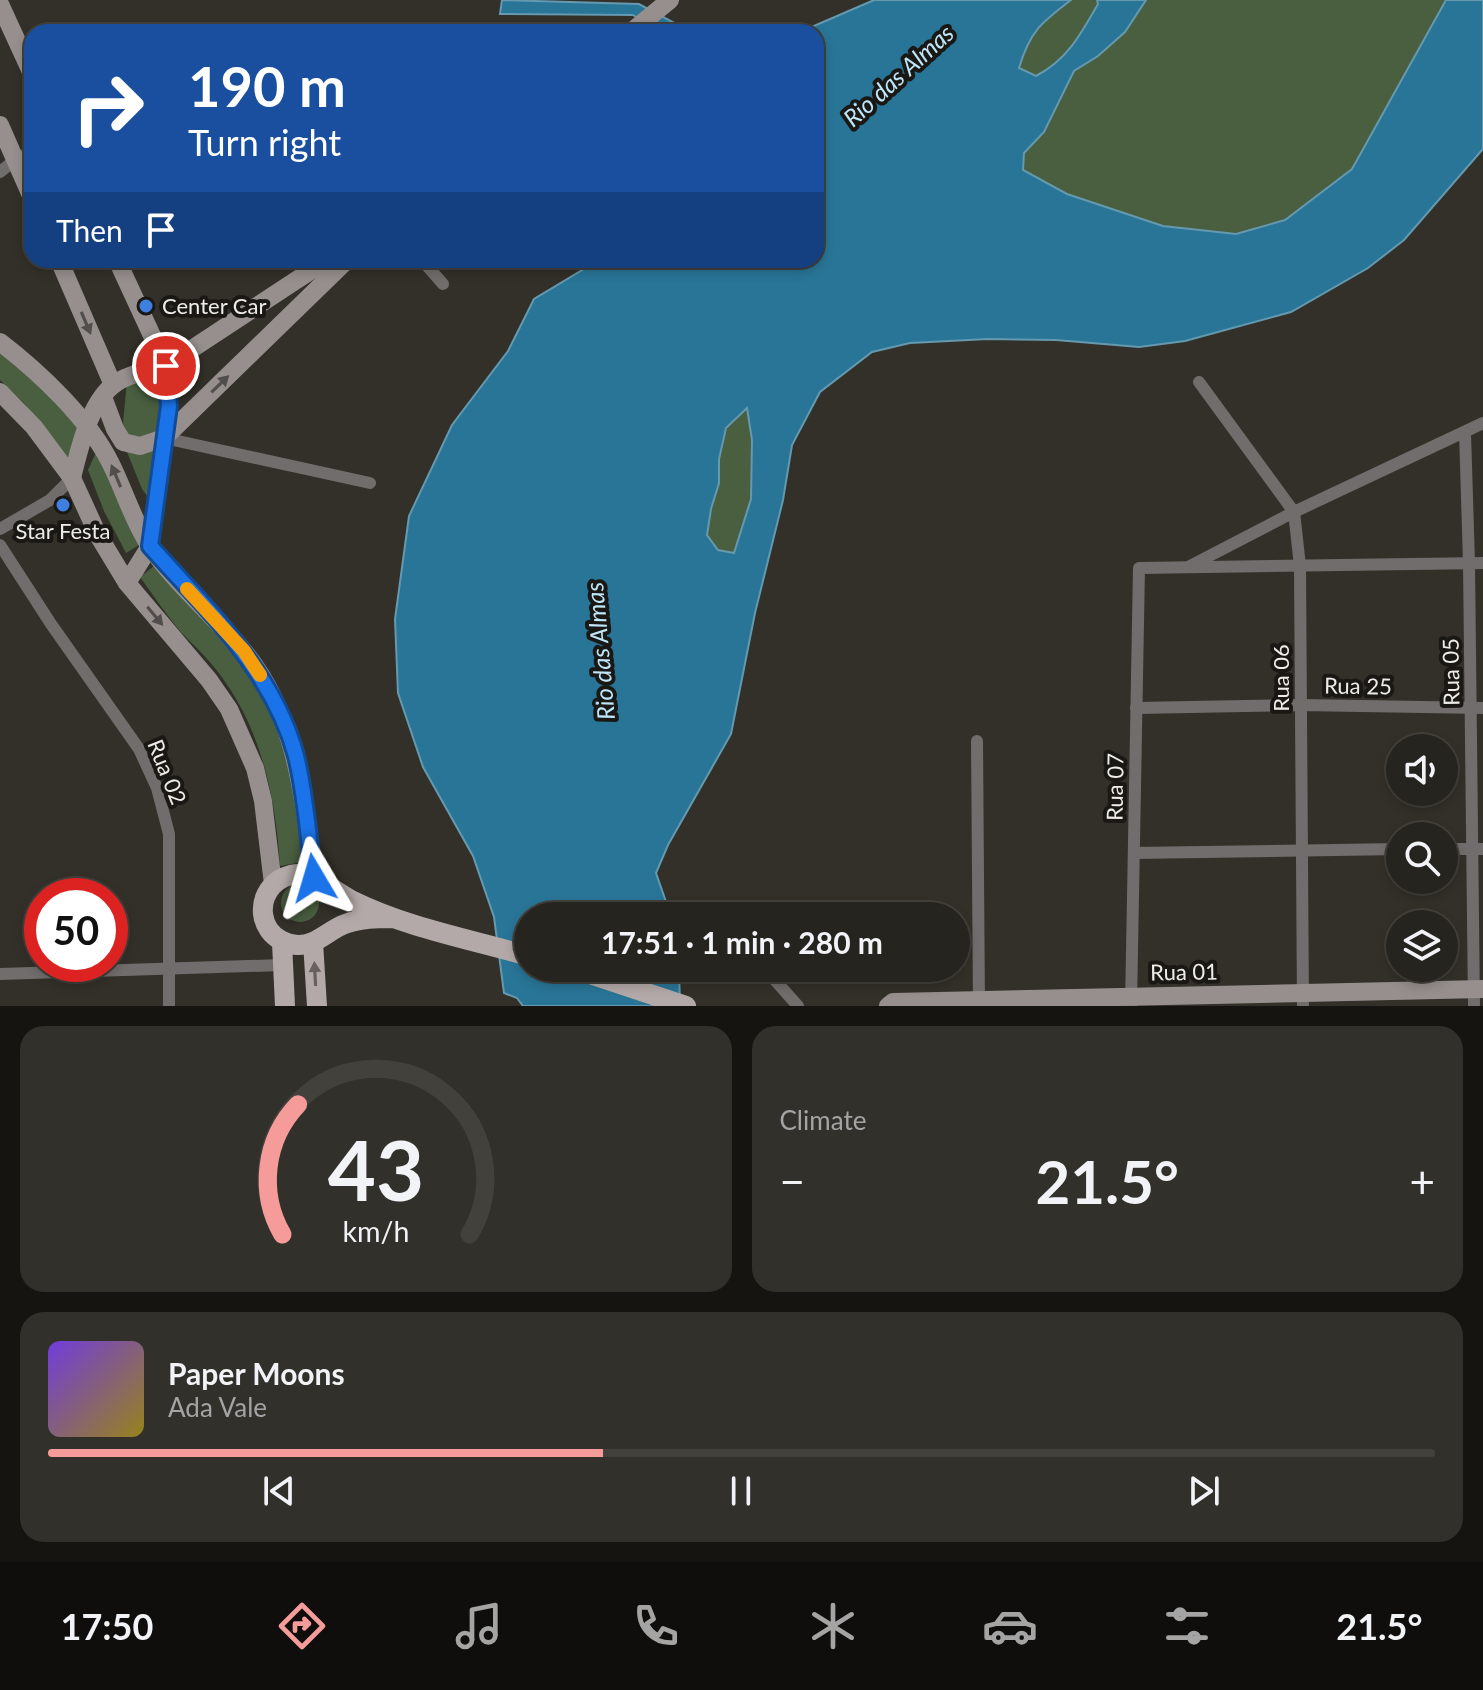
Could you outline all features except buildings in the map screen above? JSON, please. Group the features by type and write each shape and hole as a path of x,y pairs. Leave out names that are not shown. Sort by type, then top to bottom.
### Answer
{"main road":[{"path":"641,24 667,2"},
{"path":"0,4 24,56"},
{"path":"0,125 24,155"},
{"path":"62,268 108,391 115,429 123,442 131,446 147,446 164,438 339,268"},
{"path":"121,268 166,366 169,406 150,546 127,583"},
{"path":"72,478 87,425 108,391 140,373 166,366 315,268"},
{"path":"0,342 87,425 110,461 134,518 150,546 244,651 266,684 295,754 319,882 331,897 334,911 330,925 318,939 317,1006"},
{"path":"0,392 34,427 72,478 98,535 127,583 209,680 229,709 255,768 263,801 273,884"},
{"path":"397,919 368,918 344,924 318,939 297,946 282,942 271,934 264,922 262,908 265,895 273,884 299,874 397,919 514,952"},
{"path":"282,942 285,1006"},
{"path":"614,982 686,1006"},
{"name":"Rua 01","path":"888,1006 893,1002 1303,999 1477,994"}],"street":[{"path":"0,172 24,155"},
{"path":"429,268 443,284"},
{"name":"Rua 06","path":"1199,382 1294,512 1300,566 1303,999"},
{"path":"1185,568 1294,512 1476,429"},
{"name":"Rua 05","path":"1476,429 1477,994"},
{"path":"164,438 370,483"},
{"path":"0,529 50,500 72,478"},
{"name":"Rua 02","path":"0,545 139,749 157,788 169,834 169,1006"},
{"path":"1185,568 1476,563"},
{"name":"Rua 07","path":"1131,1001 1139,568 1185,568"},
{"name":"Rua 25","path":"1136,708 1301,705 1477,708"},
{"path":"977,741 979,1003"},
{"path":"1134,853 1386,849"},
{"path":"0,974 282,965"},
{"path":"777,982 798,1006"}],"green space":[{"path":"1071,0 1097,0 1098,4 1072,45 1047,70 1036,76 1019,68 1038,28"},
{"path":"1146,0 1446,0 1352,169 1285,220 1236,234 1163,226 1067,194 1023,170 1024,153 1044,132 1074,71 1098,56 1125,32"},
{"path":"0,347 83,427 72,466 24,403 0,380"},
{"path":"151,377 162,381 167,406 155,438 136,444 122,434 127,381"},
{"path":"748,408 752,440 751,499 734,553 718,550 707,535 719,483 719,459 726,428"},
{"path":"160,446 153,504 142,489 125,447"},
{"path":"97,450 144,542 126,553 104,511 88,470"},
{"path":"159,562 245,661 263,690 291,764 303,862 280,866 275,816 264,767 257,743 235,697 140,577"},
{"path":"300,884 313,890 319,903 313,916 300,922 287,916 281,903 287,890"}],"water":[{"path":"502,0 639,4 676,24 646,24 633,15 500,14"},
{"name":"Rio das Almas","path":"874,0 1071,0 1045,21 1028,45 1019,68 1036,76 1047,70 1072,45 1086,26 1098,4 1097,0 1146,0 1125,32 1098,56 1074,71 1044,132 1024,153 1023,170 1067,194 1163,226 1236,234 1285,220 1352,169 1446,0 1483,0 1483,149 1404,240 1368,268 1291,312 1185,341 1139,347 1056,340 910,343 872,352 820,392 792,445 783,500 755,613 731,734 668,845 656,873 666,902 514,902 514,982 679,982 680,1006 523,1006 517,998 504,993 494,917 473,856 423,767 398,693 395,619 409,516 452,425 508,351 534,299 586,268 824,268 824,24 818,24","holes":["747,408 752,440 751,499 734,553 718,550 707,535 719,483 719,459 726,428"]}],"slow traffic":[{"path":"187,589 244,651 260,675"}],"place":[{"name":"Center Car","path":"146,306"},
{"name":"Star Festa","path":"63,505"}],"route":[{"path":"166,366 169,406 150,546 244,651 266,684 295,754 314,878"}]}
